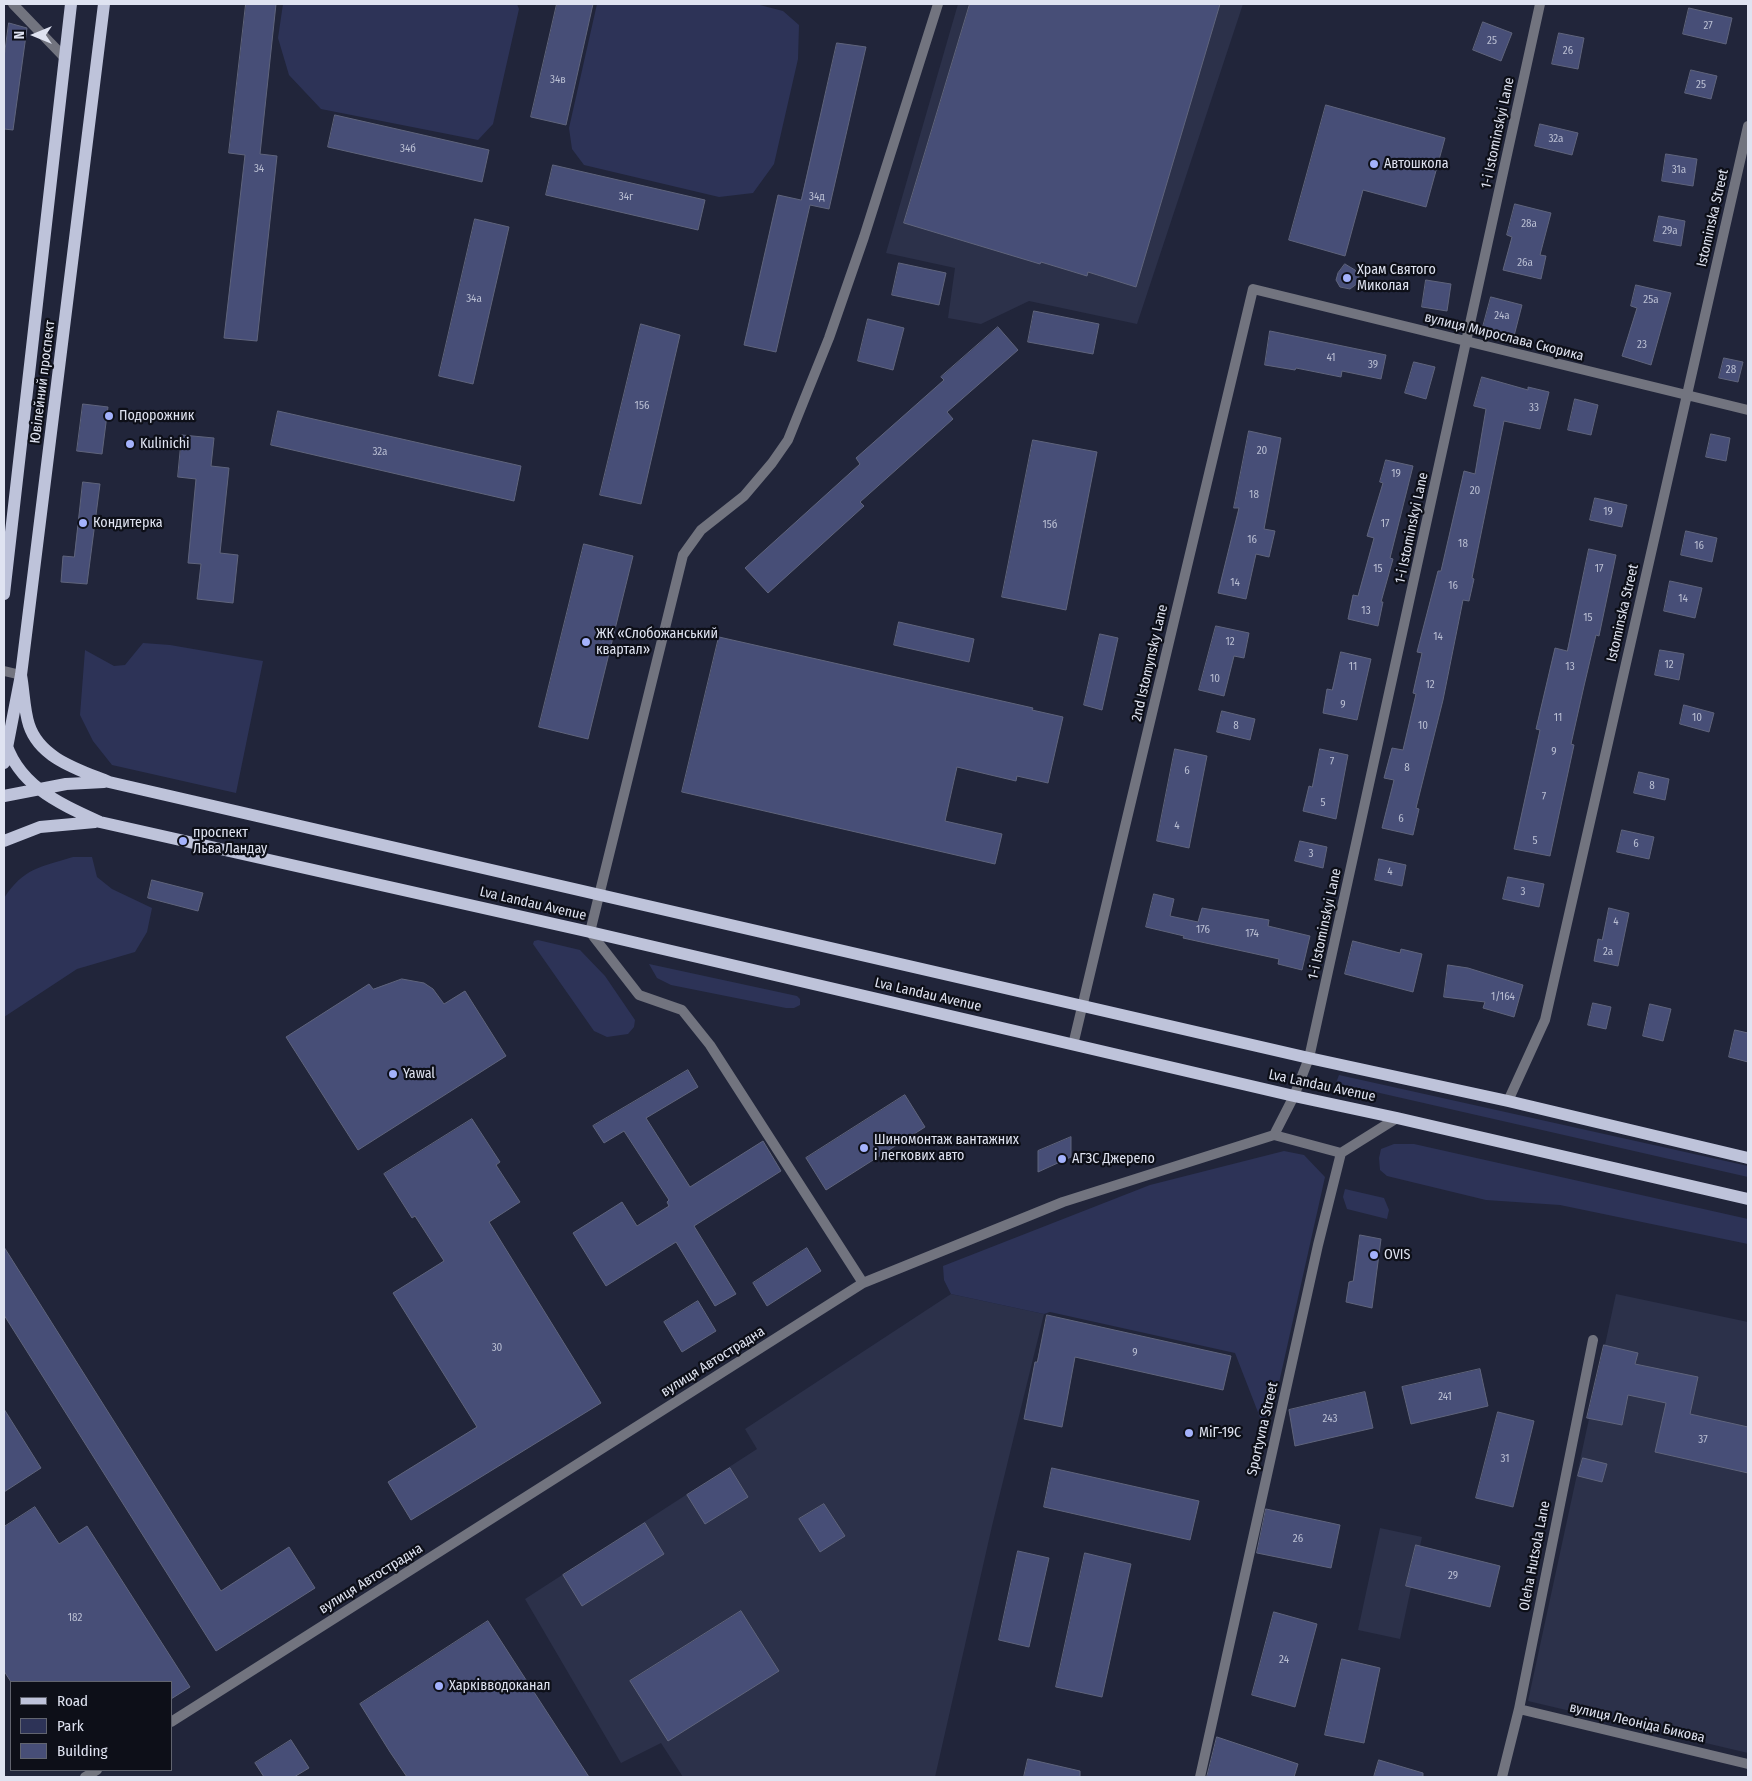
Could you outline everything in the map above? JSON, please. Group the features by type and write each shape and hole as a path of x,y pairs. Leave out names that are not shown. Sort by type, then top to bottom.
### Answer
{"main road":[{"name":"Ювілейний проспект","path":"4,594 71,4"},
{"name":"Ювілейний проспект","path":"6,757 22,675 104,4"},
{"path":"22,675 29,725 37,741 51,755 109,782"},
{"path":"4,736 6,757 36,788 69,808 100,822"},
{"path":"4,796 36,788 66,784 109,782"},
{"name":"Lva Landau Avenue","path":"109,782 1309,1058 1508,1101 1748,1158"},
{"path":"4,841 40,827 69,823 100,822"},
{"name":"Lva Landau Avenue","path":"100,822 590,932 1294,1096 1748,1199"}],"street":[{"path":"13,4 64,57"},
{"path":"863,1283 710,1045 682,1010 639,995 590,932 683,555 701,530 744,496 772,463 788,440 829,338 864,237 938,4"},
{"name":"1-i Istominskyi Lane","path":"1294,1096 1309,1058 1540,4"},
{"name":"Istominska Street","path":"1508,1101 1545,1020 1748,126"},
{"name":"вулиця Мирослава Скорика","path":"1253,289 1466,343 1748,410"},
{"name":"2nd Istomynsky Lane","path":"1073,1045 1253,289"},
{"path":"4,671 22,675"},
{"path":"1294,1096 1274,1136 1341,1153 1397,1118"},
{"name":"вулиця Автострадна","path":"172,1721 863,1283 1063,1202 1274,1136"},
{"name":"Sportyvna Street","path":"1200,1777 1316,1254 1341,1153"},
{"name":"Oleha Hutsola Lane","path":"1502,1777 1519,1709 1593,1340"},
{"name":"вулиця Леоніда Бикова","path":"1519,1709 1748,1764"}],"shaded area":[{"path":"958,4 1243,4 1137,324 1029,301 981,324 948,318 955,268 886,253"},
{"path":"951,1294 1044,1314 992,1526 935,1777 683,1777 661,1743 621,1763 525,1599 757,1449 745,1429"},
{"path":"1616,1294 1748,1322 1748,1753 1528,1701"},
{"path":"1380,1528 1422,1537 1400,1639 1358,1630"}],"green space":[{"path":"283,4 517,4 519,9 493,124 478,140 321,109 289,75 278,38"},
{"path":"597,4 756,4 783,11 799,25 798,59 774,164 753,193 719,197 584,165 572,149 569,128"},
{"path":"143,643 170,645 263,661 236,793 112,765 93,741 80,715 85,650 114,666 125,665"},
{"path":"73,857 92,857 97,877 112,889 152,908 147,932 135,952 77,969 4,1017 4,898 11,888 26,874 42,866"},
{"path":"538,940 580,950 605,976 635,1020 634,1027 628,1034 607,1037 594,1031 533,944 534,941"},
{"path":"649,964 797,996 800,999 800,1005 794,1008 786,1008 671,985 657,978"},
{"path":"1339,1075 1748,1166 1748,1177 1336,1083"},
{"path":"1394,1144 1414,1144 1748,1219 1748,1244 1560,1205 1486,1200 1387,1176 1380,1170 1379,1158 1381,1149"},
{"path":"1284,1151 1304,1155 1325,1177 1272,1414 1261,1420 1235,1353 1050,1312 1044,1314 951,1294 944,1280 943,1266 1150,1185"},
{"path":"1345,1189 1384,1198 1389,1210 1387,1219 1347,1209 1343,1197"}],"building":[{"path":"246,4 276,4 260,154 277,156 257,341 224,338 245,155 229,153"},
{"path":"557,4 593,4 566,125 531,117"},
{"path":"970,4 1220,4 1136,287 1088,272 1087,276 1041,262 1040,264 904,223"},
{"path":"1689,8 1732,18 1726,44 1683,34"},
{"path":"1483,22 1512,33 1501,61 1473,50"},
{"path":"9,23 27,28 13,130 4,129 4,58"},
{"path":"1559,33 1584,38 1578,69 1552,64"},
{"path":"837,43 866,47 829,209 810,205 776,352 744,345 778,195 801,200"},
{"path":"1691,70 1717,76 1711,99 1685,93"},
{"name":"Автошкола","path":"1326,105 1445,138 1426,207 1363,190 1345,256 1289,240"},
{"path":"335,115 489,150 482,182 328,147"},
{"path":"1540,124 1578,133 1572,155 1535,146"},
{"path":"1666,154 1697,159 1693,186 1662,181"},
{"path":"553,165 705,200 698,230 546,195"},
{"path":"1515,204 1551,213 1540,255 1546,256 1541,279 1503,270 1512,237 1507,235"},
{"path":"1659,216 1685,221 1681,246 1654,241"},
{"path":"475,219 509,227 473,384 439,376"},
{"path":"899,263 946,273 939,305 892,295"},
{"name":"Храм Святого Миколая","path":"1345,264 1355,270 1359,276 1358,283 1350,289 1340,287 1336,280 1338,273"},
{"path":"1426,280 1451,284 1447,311 1422,307"},
{"path":"1636,285 1671,293 1651,365 1622,356 1637,308 1631,306"},
{"path":"1491,297 1522,305 1514,336 1483,327"},
{"path":"1034,311 1099,324 1093,354 1028,342"},
{"path":"868,319 904,328 893,370 858,361"},
{"path":"641,324 680,335 641,504 600,495"},
{"path":"998,327 1018,350 947,412 953,419 860,502 864,506 768,593 745,568 860,464 856,458 944,380 941,377"},
{"path":"1270,331 1386,355 1381,379 1342,371 1341,377 1296,368 1295,370 1265,365"},
{"path":"1724,358 1743,362 1738,382 1719,378"},
{"path":"1414,362 1435,367 1426,399 1405,393"},
{"path":"1482,377 1528,390 1528,387 1549,392 1540,429 1504,421 1472,578 1474,579 1469,601 1463,600 1443,700 1416,808 1419,809 1413,835 1382,828 1394,780 1384,778 1392,748 1403,750 1416,694 1413,693 1422,653 1417,652 1438,571 1441,571 1464,471 1475,474 1486,409 1474,406"},
{"path":"1575,399 1598,405 1591,435 1568,430"},
{"path":"83,404 108,407 102,454 77,451"},
{"path":"278,411 521,466 514,501 271,445"},
{"path":"1249,431 1281,438 1264,529 1275,531 1269,557 1256,554 1246,599 1218,593 1239,508 1234,508"},
{"path":"1711,434 1730,438 1726,461 1706,457"},
{"path":"182,435 214,438 211,466 229,468 220,553 238,555 233,603 197,599 201,564 188,563 196,479 178,477"},
{"path":"1033,440 1097,452 1066,610 1002,597"},
{"path":"1386,460 1413,466 1390,558 1393,559 1381,602 1383,602 1378,626 1348,619 1353,595 1358,596 1374,538 1367,536 1383,483 1380,482"},
{"path":"83,482 100,484 87,584 61,582 63,556 74,557"},
{"path":"1595,498 1627,505 1622,527 1590,520"},
{"path":"1686,531 1717,538 1712,562 1681,555"},
{"name":"ЖК «Слобожанський квартал»","path":"584,544 633,556 588,739 539,727"},
{"path":"1589,549 1616,555 1599,636 1596,635 1571,744 1574,745 1550,856 1514,849 1540,730 1536,729 1555,648 1567,651"},
{"path":"1670,581 1702,588 1695,618 1664,611"},
{"path":"899,622 974,639 969,662 894,645"},
{"path":"1216,626 1249,633 1244,658 1234,656 1224,696 1199,690"},
{"path":"1100,634 1118,638 1102,710 1084,705"},
{"path":"719,637 1033,708 1032,710 1063,717 1048,783 1017,776 1016,781 957,767 945,821 1002,834 995,864 682,792"},
{"path":"1660,650 1684,654 1679,680 1655,675"},
{"path":"1341,652 1371,659 1357,720 1323,713 1327,689 1332,690"},
{"path":"1684,705 1714,713 1709,732 1680,724"},
{"path":"1222,711 1255,719 1250,740 1217,732"},
{"path":"1175,749 1207,756 1189,848 1157,841"},
{"path":"1320,749 1348,755 1336,819 1303,811 1309,786 1312,787"},
{"path":"1639,772 1669,779 1665,800 1634,793"},
{"path":"1622,830 1654,837 1649,859 1617,852"},
{"path":"1300,841 1327,847 1323,868 1295,861"},
{"path":"1379,859 1406,865 1402,886 1375,880"},
{"path":"1508,877 1544,884 1539,907 1503,899"},
{"path":"152,880 203,893 198,911 148,898"},
{"path":"1154,894 1174,899 1170,916 1198,922 1202,908 1269,920 1268,926 1310,936 1302,970 1278,964 1279,959 1183,938 1184,936 1146,927"},
{"path":"1609,908 1629,913 1618,966 1594,961 1598,939 1602,940"},
{"path":"1353,941 1400,953 1401,949 1422,954 1413,992 1345,974"},
{"path":"1448,965 1468,968 1523,985 1514,1017 1483,1008 1485,1002 1444,997"},
{"name":"Yawal","path":"402,979 424,983 433,989 444,1004 465,991 506,1056 358,1150 286,1037 369,984 373,989"},
{"path":"1593,1003 1611,1007 1606,1029 1588,1025"},
{"path":"1650,1004 1671,1009 1663,1041 1643,1036"},
{"path":"1735,1030 1748,1033 1748,1062 1729,1057"},
{"path":"688,1070 698,1087 646,1118 690,1187 763,1141 781,1171 694,1226 736,1294 715,1306 676,1242 606,1286 573,1233 622,1202 637,1226 669,1206 667,1202 669,1200 624,1131 604,1143 593,1126"},
{"path":"905,1095 925,1127 826,1190 806,1158"},
{"path":"472,1119 500,1162 496,1165 520,1202 489,1222 601,1403 411,1520 388,1482 477,1427 393,1293 444,1261 415,1216 412,1218 384,1174"},
{"path":"1071,1137 1071,1157 1038,1172 1038,1151"},
{"path":"1360,1235 1381,1239 1372,1308 1346,1302 1349,1282 1353,1281"},
{"path":"4,1247 221,1591 289,1547 315,1588 216,1651 4,1315"},
{"path":"807,1248 821,1271 767,1306 753,1283"},
{"path":"698,1301 716,1331 682,1352 664,1322"},
{"path":"1047,1315 1231,1356 1223,1390 1075,1357 1062,1427 1024,1419 1035,1362 1037,1362"},
{"path":"1604,1345 1638,1353 1635,1364 1698,1377 1690,1414 1748,1427 1748,1473 1655,1452 1666,1403 1628,1395 1622,1425 1587,1418"},
{"path":"1480,1369 1488,1406 1411,1424 1402,1387"},
{"path":"1365,1392 1373,1428 1295,1446 1289,1410"},
{"path":"4,1409 41,1468 4,1492"},
{"path":"1498,1412 1534,1421 1513,1507 1476,1498"},
{"path":"1583,1458 1607,1464 1602,1482 1578,1476"},
{"path":"730,1468 748,1497 705,1524 687,1495"},
{"path":"1052,1468 1199,1501 1190,1540 1044,1507"},
{"path":"824,1504 845,1536 820,1552 799,1519"},
{"path":"35,1507 59,1544 87,1526 190,1687 172,1698 172,1681 10,1681 4,1671 4,1527"},
{"path":"1266,1509 1340,1525 1331,1568 1257,1553"},
{"path":"645,1523 664,1554 582,1606 563,1575"},
{"path":"1416,1545 1500,1566 1490,1607 1406,1586"},
{"path":"1018,1551 1049,1558 1029,1647 999,1640"},
{"path":"1085,1553 1131,1564 1102,1697 1056,1687"},
{"path":"741,1611 779,1671 668,1741 630,1681"},
{"path":"1274,1612 1317,1624 1295,1707 1252,1695"},
{"path":"488,1621 589,1777 407,1777 390,1752 360,1704"},
{"path":"1342,1659 1380,1668 1364,1743 1325,1735"},
{"path":"1217,1737 1298,1764 1294,1777 1207,1777"},
{"path":"291,1740 309,1768 294,1777 264,1777 255,1763"},
{"path":"1028,1759 1080,1771 1080,1777 1024,1777"},
{"path":"1379,1760 1423,1773 1423,1777 1374,1777"}],"place":[{"name":"Автошкола","path":"1374,164"},
{"name":"Храм Святого Миколая","path":"1347,278"},
{"name":"Подорожник","path":"109,416"},
{"name":"Kulinichi","path":"130,444"},
{"name":"Кондитерка","path":"83,523"},
{"name":"ЖК «Слобожанський квартал»","path":"586,642"},
{"name":"проспект Льва Ландау","path":"183,841"},
{"name":"Yawal","path":"393,1074"},
{"name":"Шиномонтаж вантажних і легкових авто","path":"864,1148"},
{"name":"АГЗС Джерело","path":"1062,1159"},
{"name":"OVIS","path":"1374,1255"},
{"name":"МіГ-19С","path":"1189,1433"},
{"name":"Харківводоканал","path":"439,1686"}]}
